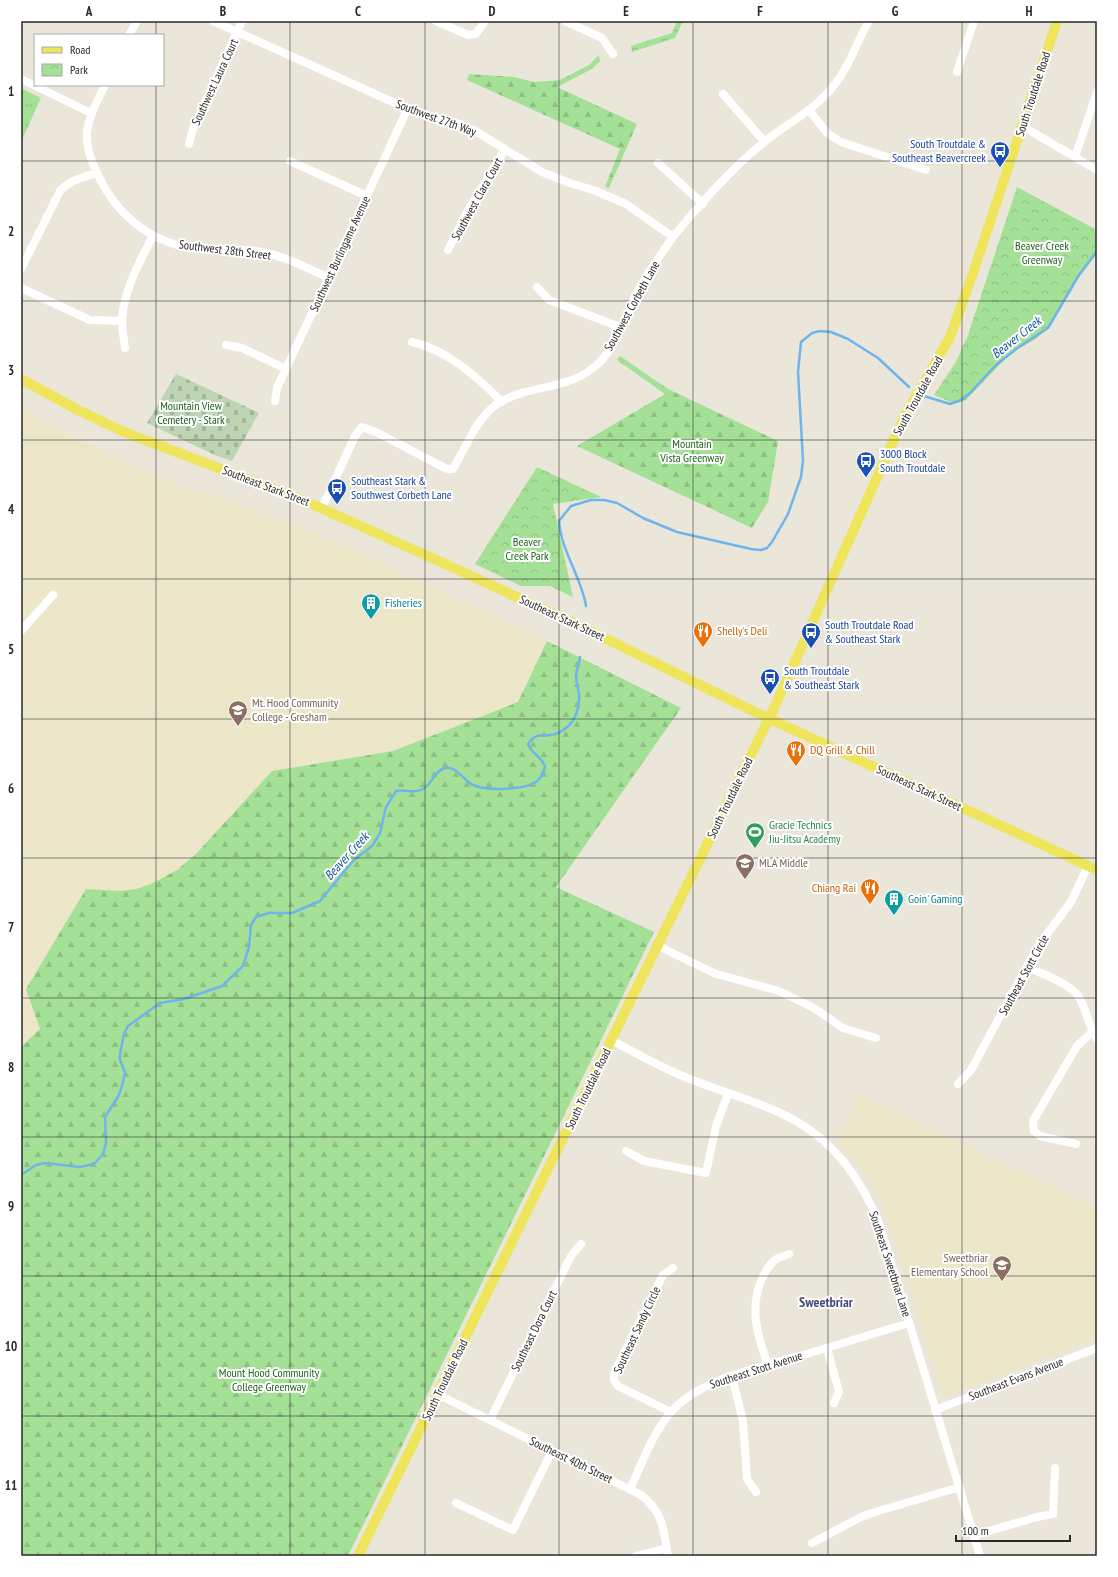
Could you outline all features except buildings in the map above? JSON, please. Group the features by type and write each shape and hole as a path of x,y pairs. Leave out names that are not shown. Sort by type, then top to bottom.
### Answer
{"main road":[{"name":"South Troutdale Road","path":"358,1556 658,946 768,718 897,433 936,364 954,328 1057,21"},
{"name":"Southeast Stark Street","path":"21,379 78,410 124,432 322,508 580,626 666,670 1093,868"}],"street":[{"path":"130,34 137,21"},
{"name":"Southwest 27th Way","path":"213,21 408,108 459,124 477,132 542,172 596,191 626,204 673,237"},
{"name":"Southwest Laura Court","path":"189,144 193,129 242,21"},
{"path":"436,21 468,35 476,34 485,21"},
{"path":"565,21 602,38 613,54"},
{"name":"Southwest Corbeth Lane","path":"322,508 355,436 362,427 376,432 448,469 453,469 475,429 492,409 502,402 522,393 566,384 584,374 599,363 609,351 648,273 673,237 764,141 809,110 831,89 843,74 869,21"},
{"path":"957,72 974,21"},
{"path":"21,79 34,85"},
{"path":"35,86 91,113"},
{"name":"Southwest 28th Street","path":"104,86 91,113 86,130 86,139 97,173 112,200 132,222 153,236 190,248 230,249 262,252 288,260 329,278"},
{"path":"1075,157 1097,92"},
{"path":"723,94 764,141"},
{"name":"Southwest Burlingame Avenue","path":"274,401 277,388 408,108"},
{"path":"809,110 827,134 841,142 926,170"},
{"path":"1022,126 1097,170"},
{"name":"Southwest Clara Court","path":"448,250 467,212 505,149"},
{"path":"290,161 367,196"},
{"path":"658,163 703,204"},
{"path":"21,269 60,191 66,184 74,180 97,173"},
{"path":"125,348 122,321 126,296 130,282 153,236"},
{"path":"537,287 549,300 620,327"},
{"path":"21,288 90,320 122,321"},
{"path":"412,342 427,345 448,357 470,373 502,402"},
{"path":"226,345 242,348 286,369"},
{"path":"21,631 53,595"},
{"name":"Southeast Stott Circle","path":"958,1084 971,1070 1038,946 1071,902 1093,868"},
{"path":"658,946 716,974 780,991 814,1008 843,1028 876,1038"},
{"path":"1027,967 1074,991 1080,998 1092,1032 1097,1039"},
{"path":"1076,1144 1040,1136 1034,1131 1033,1121 1077,1046 1092,1032"},
{"name":"Southeast Sweetbriar Lane","path":"611,1040 683,1077 796,1121 820,1138 851,1170 862,1186 876,1217 975,1535 980,1556"},
{"path":"626,1151 644,1161 706,1173 716,1126 728,1094"},
{"name":"Southeast Dora Court","path":"490,1420 571,1256 581,1244"},
{"path":"768,1365 757,1331 755,1302 760,1284 768,1268 774,1260 789,1254"},
{"name":"Southeast Sandy Circle","path":"671,1412 618,1386 614,1380 614,1372 663,1275 673,1268"},
{"name":"Southeast Stott Avenue","path":"630,1489 655,1436 671,1412 691,1394 712,1383 909,1323"},
{"path":"828,1348 839,1392 834,1403"},
{"name":"Southeast Evans Avenue","path":"935,1410 1097,1348"},
{"path":"732,1377 743,1421 747,1479 756,1492"},
{"name":"Southeast 40th Street","path":"437,1394 630,1489 648,1500 658,1513 665,1530 668,1552"},
{"path":"456,1503 513,1530 552,1451"},
{"path":"975,1535 1036,1517 1053,1514 1055,1468"},
{"path":"812,1543 861,1517 960,1487"},
{"path":"636,1556 668,1552"}],"shaded area":[{"name":"Mt. Hood Community College - Gresham","path":"21,407 59,429 128,463 217,499 219,496 346,546 547,641 518,702 393,751 272,771 195,855 177,870 151,884 136,889 121,891 86,889 26,989 40,1029 21,1047"},
{"name":"Sweetbriar Elementary School","path":"858,1094 1095,1207 1097,1212 1097,1338 943,1397 884,1207 863,1170 837,1141"}],"green space":[{"path":"677,21 683,21 675,38 632,52 631,46 672,33"},
{"path":"599,55 600,61 592,69 557,87 637,124 609,188 605,187 620,149 467,80 469,74 514,77 534,82 560,80 589,65"},
{"path":"21,88 41,98 21,142"},
{"name":"Beaver Creek Greenway","path":"1017,187 1097,230 1097,254 1070,289 1047,330 1034,340 1011,353 966,400 955,404 934,395 956,362 968,335"},
{"name":"Mountain Vista Greenway","path":"620,356 668,389 778,441 768,502 752,528 577,446 665,394 617,360"},
{"name":"Mountain View Cemetery - Stark","path":"176,374 259,413 232,461 217,456 147,423"},
{"name":"Beaver Creek Park","path":"537,467 601,497 553,504 573,597 550,586 521,586 475,564"},
{"name":"Mount Hood Community College Greenway","path":"547,641 681,708 556,887 654,932 348,1556 21,1556 21,1047 40,1029 26,989 86,889 121,891 136,889 151,884 177,870 195,855 272,771 393,751 518,702"}],"waterway":[{"name":"Beaver Creek","path":"924,396 950,404 961,400 969,394 996,365 1019,347 1048,328 1079,275 1097,251"},
{"path":"586,606 580,584 563,543 559,521 571,506 591,500 604,500 617,503 643,518 677,532 751,549 761,550 767,548 772,542 788,514 801,477 803,461 798,372 801,342 812,333 820,331 831,332 848,339 878,358 909,387"},
{"name":"Beaver Creek","path":"21,1175 36,1165 45,1163 80,1167 94,1164 103,1154 106,1143 105,1117 119,1095 123,1082 125,1072 120,1060 120,1054 124,1034 128,1026 160,1003 184,999 222,986 243,966 249,947 251,925 256,917 269,913 292,913 320,901 353,861 373,845 380,833 386,807 396,791 416,791 423,789 439,771 445,768 457,771 470,783 479,787 505,789 523,787 538,781 545,767 528,744 535,737 554,735 564,730 575,717 579,700 576,675 580,657"}],"place":[{"name":"South Troutdale & Southeast Beavercreek","path":"1000,168"},
{"name":"3000 Block South Troutdale","path":"866,478"},
{"name":"Southeast Stark & Southwest Corbeth Lane","path":"337,505"},
{"name":"Fisheries","path":"371,620"},
{"name":"Shelly's Deli","path":"703,648"},
{"name":"South Troutdale Road & Southeast Stark","path":"811,649"},
{"name":"South Troutdale & Southeast Stark","path":"770,695"},
{"name":"Mt. Hood Community College - Gresham","path":"238,727"},
{"name":"DQ Grill & Chill","path":"796,767"},
{"name":"Gracie Technics Jiu-Jitsu Academy","path":"755,849"},
{"name":"MLA Middle","path":"745,880"},
{"name":"Chiang Rai","path":"870,905"},
{"name":"Goin' Gaming","path":"894,916"},
{"name":"Sweetbriar Elementary School","path":"1002,1282"}],"district":[{"name":"Sweetbriar","path":"826,1302"}]}
